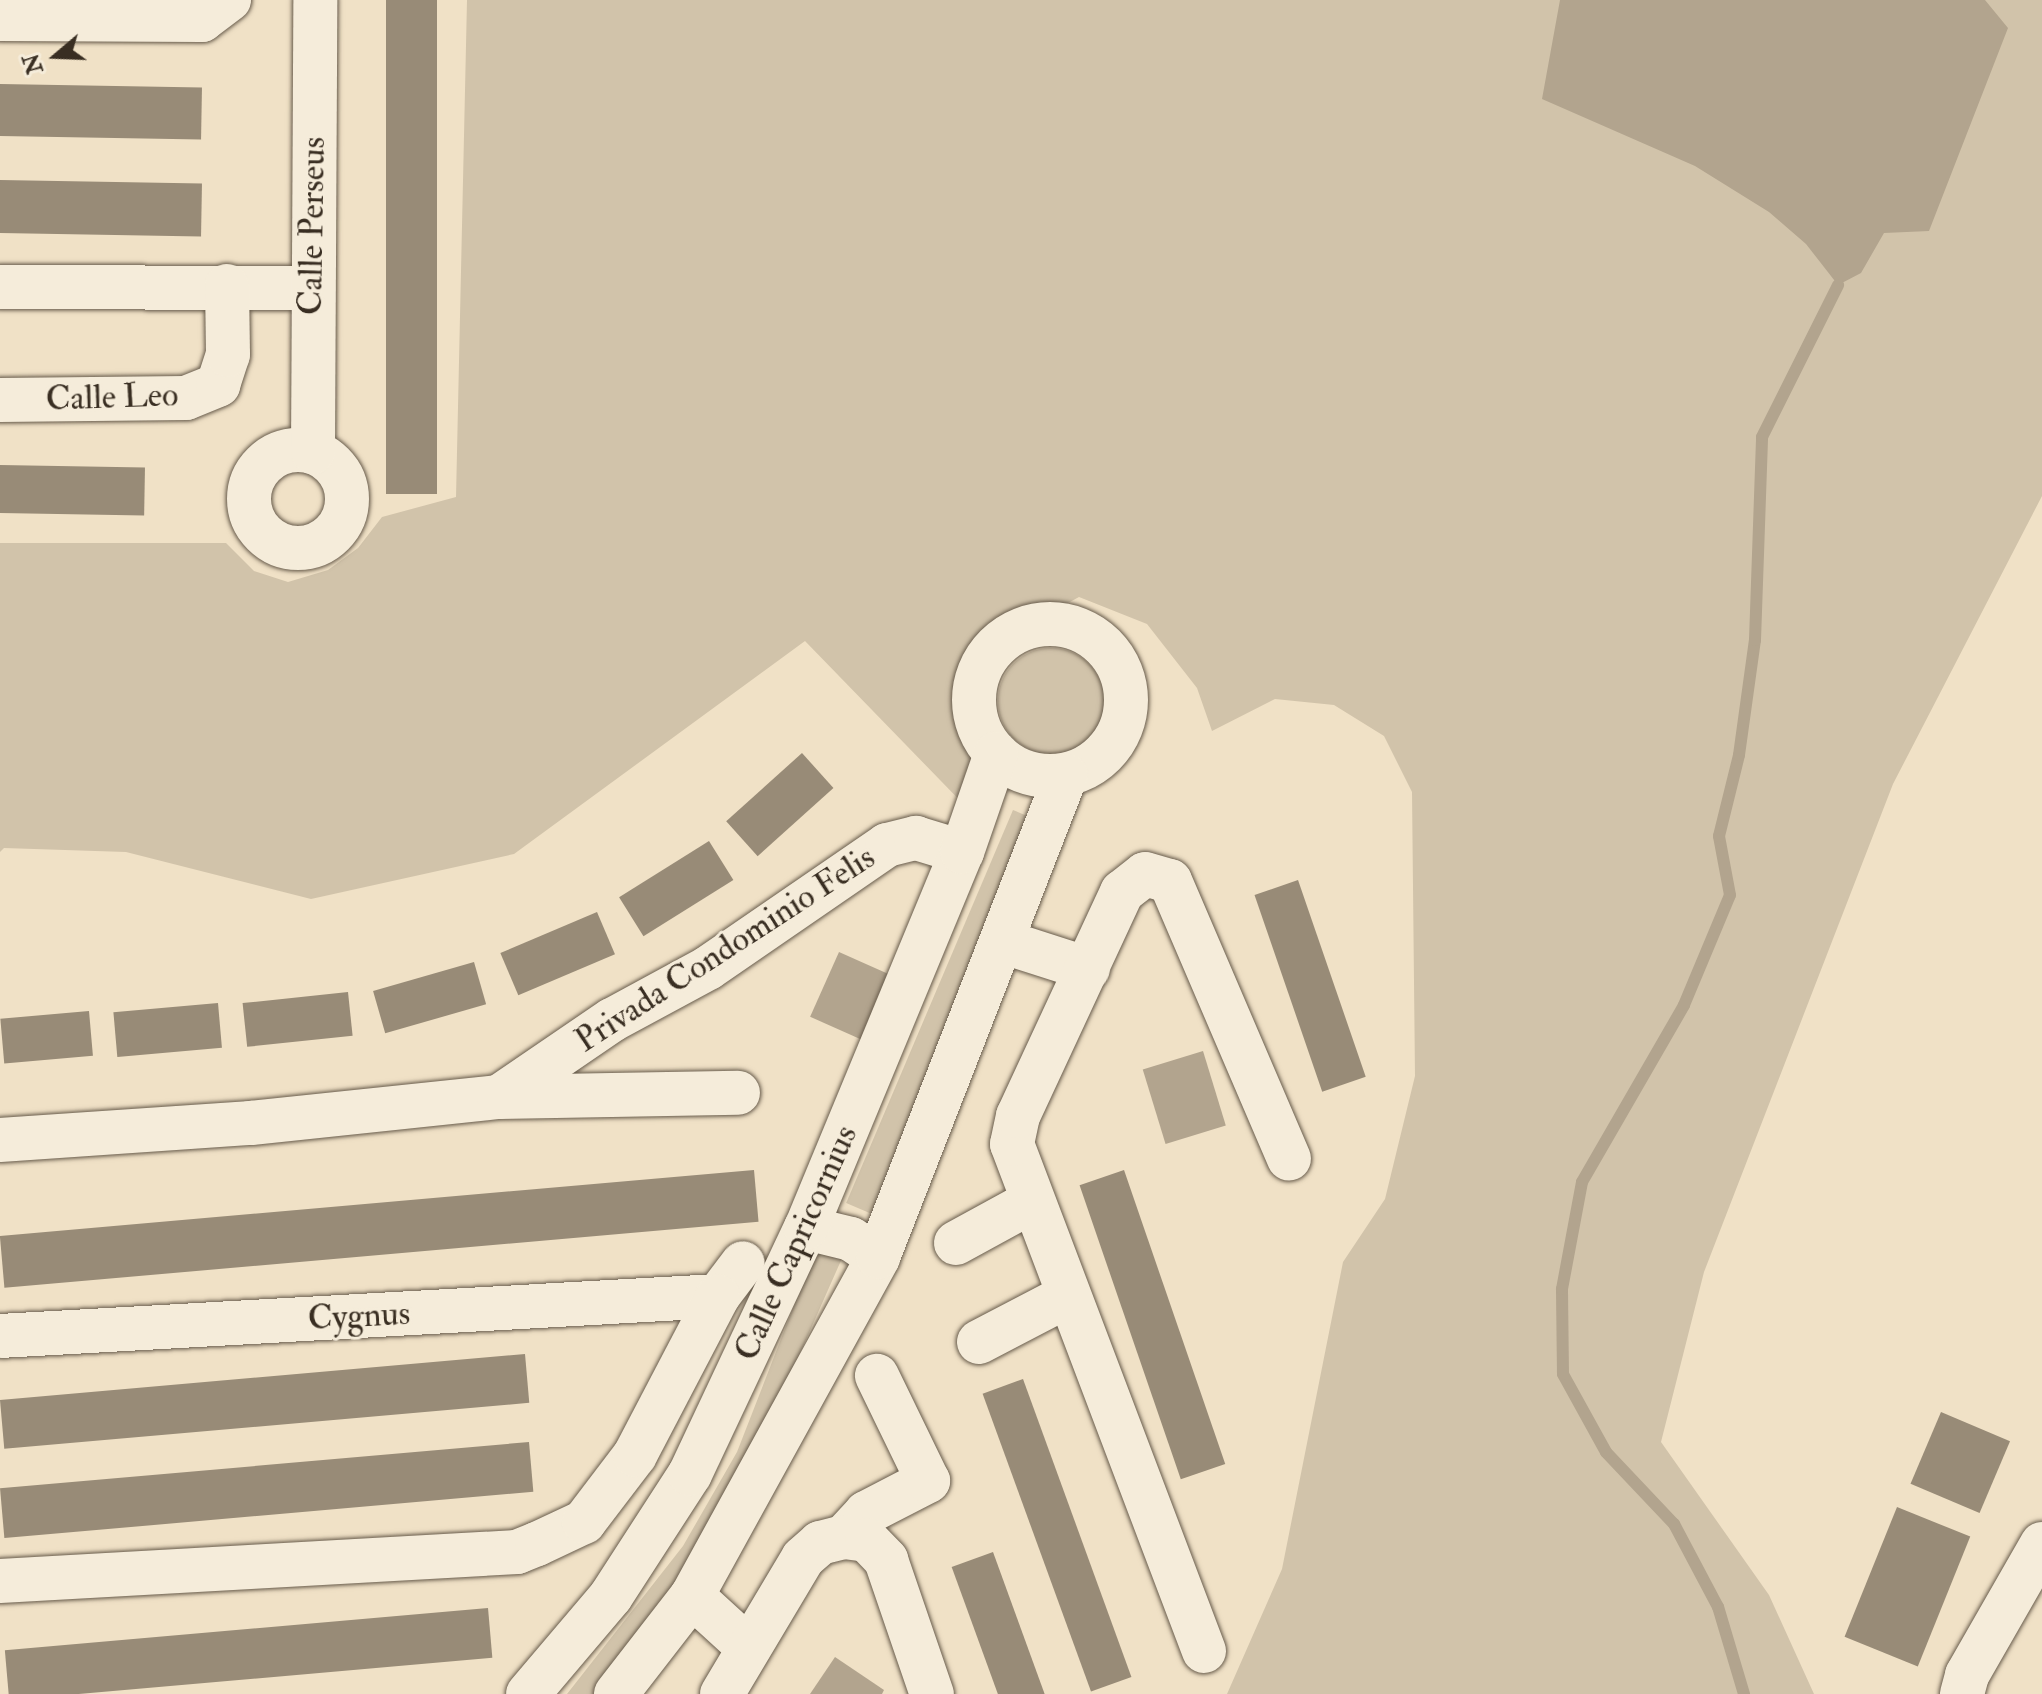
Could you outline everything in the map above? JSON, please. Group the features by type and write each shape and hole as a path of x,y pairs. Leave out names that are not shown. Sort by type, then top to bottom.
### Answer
{"street":[{"path":"0,19 202,20 229,0"},
{"name":"Calle Perseus","path":"313,452 311,288 315,0"},
{"name":"Calle Leo","path":"0,400 186,398 218,385 228,355 227,286"},
{"path":"0,287 311,288"},
{"path":"1034,624 1064,624 1092,635 1113,656 1125,684 1125,714 1115,742 1094,763 1066,775 1036,776 996,754 982,736 973,709 977,673 986,657 1007,636 1034,624"},
{"name":"Calle Capricornius","path":"528,1694 611,1596 690,1474 806,1228 962,852 996,754"},
{"name":"Calle Capricornius","path":"616,1694 692,1596 878,1257 1004,942 1066,775"},
{"name":"Privada Condominio Felis","path":"499,1097 612,1020 708,968 887,845 916,838 962,852"},
{"path":"1204,1651 1031,1202 1012,1144 1018,1116 1122,892 1145,874 1170,881 1289,1159"},
{"path":"1004,942 1088,969"},
{"name":"Privada Condominio Felis","path":"0,1140 251,1123 499,1097 738,1093"},
{"path":"956,1243 1031,1202"},
{"path":"806,1228 851,1239 878,1257"},
{"name":"Cygnus","path":"0,1336 731,1280 635,1455 584,1522 517,1552 0,1581"},
{"path":"979,1342 1067,1296"},
{"path":"844,1537 866,1513 928,1481 877,1376"},
{"path":"635,1455 690,1474"},
{"path":"722,1694 803,1558 820,1543 844,1537 867,1540 886,1560 932,1694"},
{"path":"1962,1694 1967,1675 2042,1544"},
{"path":"692,1596 749,1648"}],"shaded area":[{"path":"467,0 2042,0 2042,496 1893,784 1704,1272 1661,1442 1769,1595 1814,1694 1227,1694 1282,1569 1343,1262 1385,1199 1415,1076 1412,792 1384,736 1334,705 1275,699 1212,731 1197,688 1147,624 1079,597 1007,636 973,691 996,754 974,815 805,641 514,854 311,899 126,852 4,848 0,852 0,543 226,543 254,571 288,582 328,570 358,548 382,517 456,497"},
{"path":"1560,0 1985,0 2008,28 1929,231 1884,233 1861,273 1838,285 1806,244 1769,212 1695,166 1542,99"},
{"path":"1051,648 1071,652 1088,664 1100,681 1104,701 1100,721 1088,738 1071,750 1051,754 1031,750 1014,738 1002,721 998,701 1002,681 1014,664 1031,652"},
{"path":"1013,810 1039,821 872,1214 846,1203"},
{"path":"839,952 893,976 864,1041 810,1017"},
{"path":"1203,1051 1226,1126 1166,1144 1143,1069"},
{"path":"818,1244 843,1256 731,1509 600,1694 567,1694 683,1546 737,1452"},
{"path":"835,1657 884,1690 882,1694 810,1694"}],"building":[{"path":"386,0 437,0 437,494 386,494"},
{"path":"0,84 202,88 201,140 0,136"},
{"path":"0,180 202,184 201,237 0,233"},
{"path":"0,465 145,468 144,516 0,513"},
{"path":"802,753 833,788 758,856 726,821"},
{"path":"709,841 733,880 643,936 619,897"},
{"path":"1298,880 1366,1077 1322,1092 1255,895"},
{"path":"597,912 615,954 518,995 500,953"},
{"path":"474,962 486,1004 385,1033 373,991"},
{"path":"348,992 353,1036 247,1047 243,1003"},
{"path":"218,1003 222,1048 117,1057 113,1012"},
{"path":"89,1011 93,1056 4,1064 0,1019"},
{"path":"754,1170 759,1222 4,1288 0,1236"},
{"path":"1124,1170 1225,1464 1181,1479 1080,1185"},
{"path":"525,1354 529,1403 4,1449 0,1400"},
{"path":"1023,1379 1131,1677 1091,1692 983,1394"},
{"path":"1941,1412 2010,1441 1980,1513 1911,1484"},
{"path":"529,1442 533,1492 4,1538 0,1488"},
{"path":"1897,1507 1970,1537 1918,1666 1845,1637"},
{"path":"993,1552 1045,1694 998,1694 952,1567"},
{"path":"488,1608 492,1658 79,1694 9,1694 5,1650"}],"waterway":[{"path":"1744,1694 1718,1607 1674,1524 1606,1452 1563,1374 1562,1289 1582,1182 1684,1005 1730,895 1719,836 1739,755 1755,640 1762,437 1838,285"}]}
